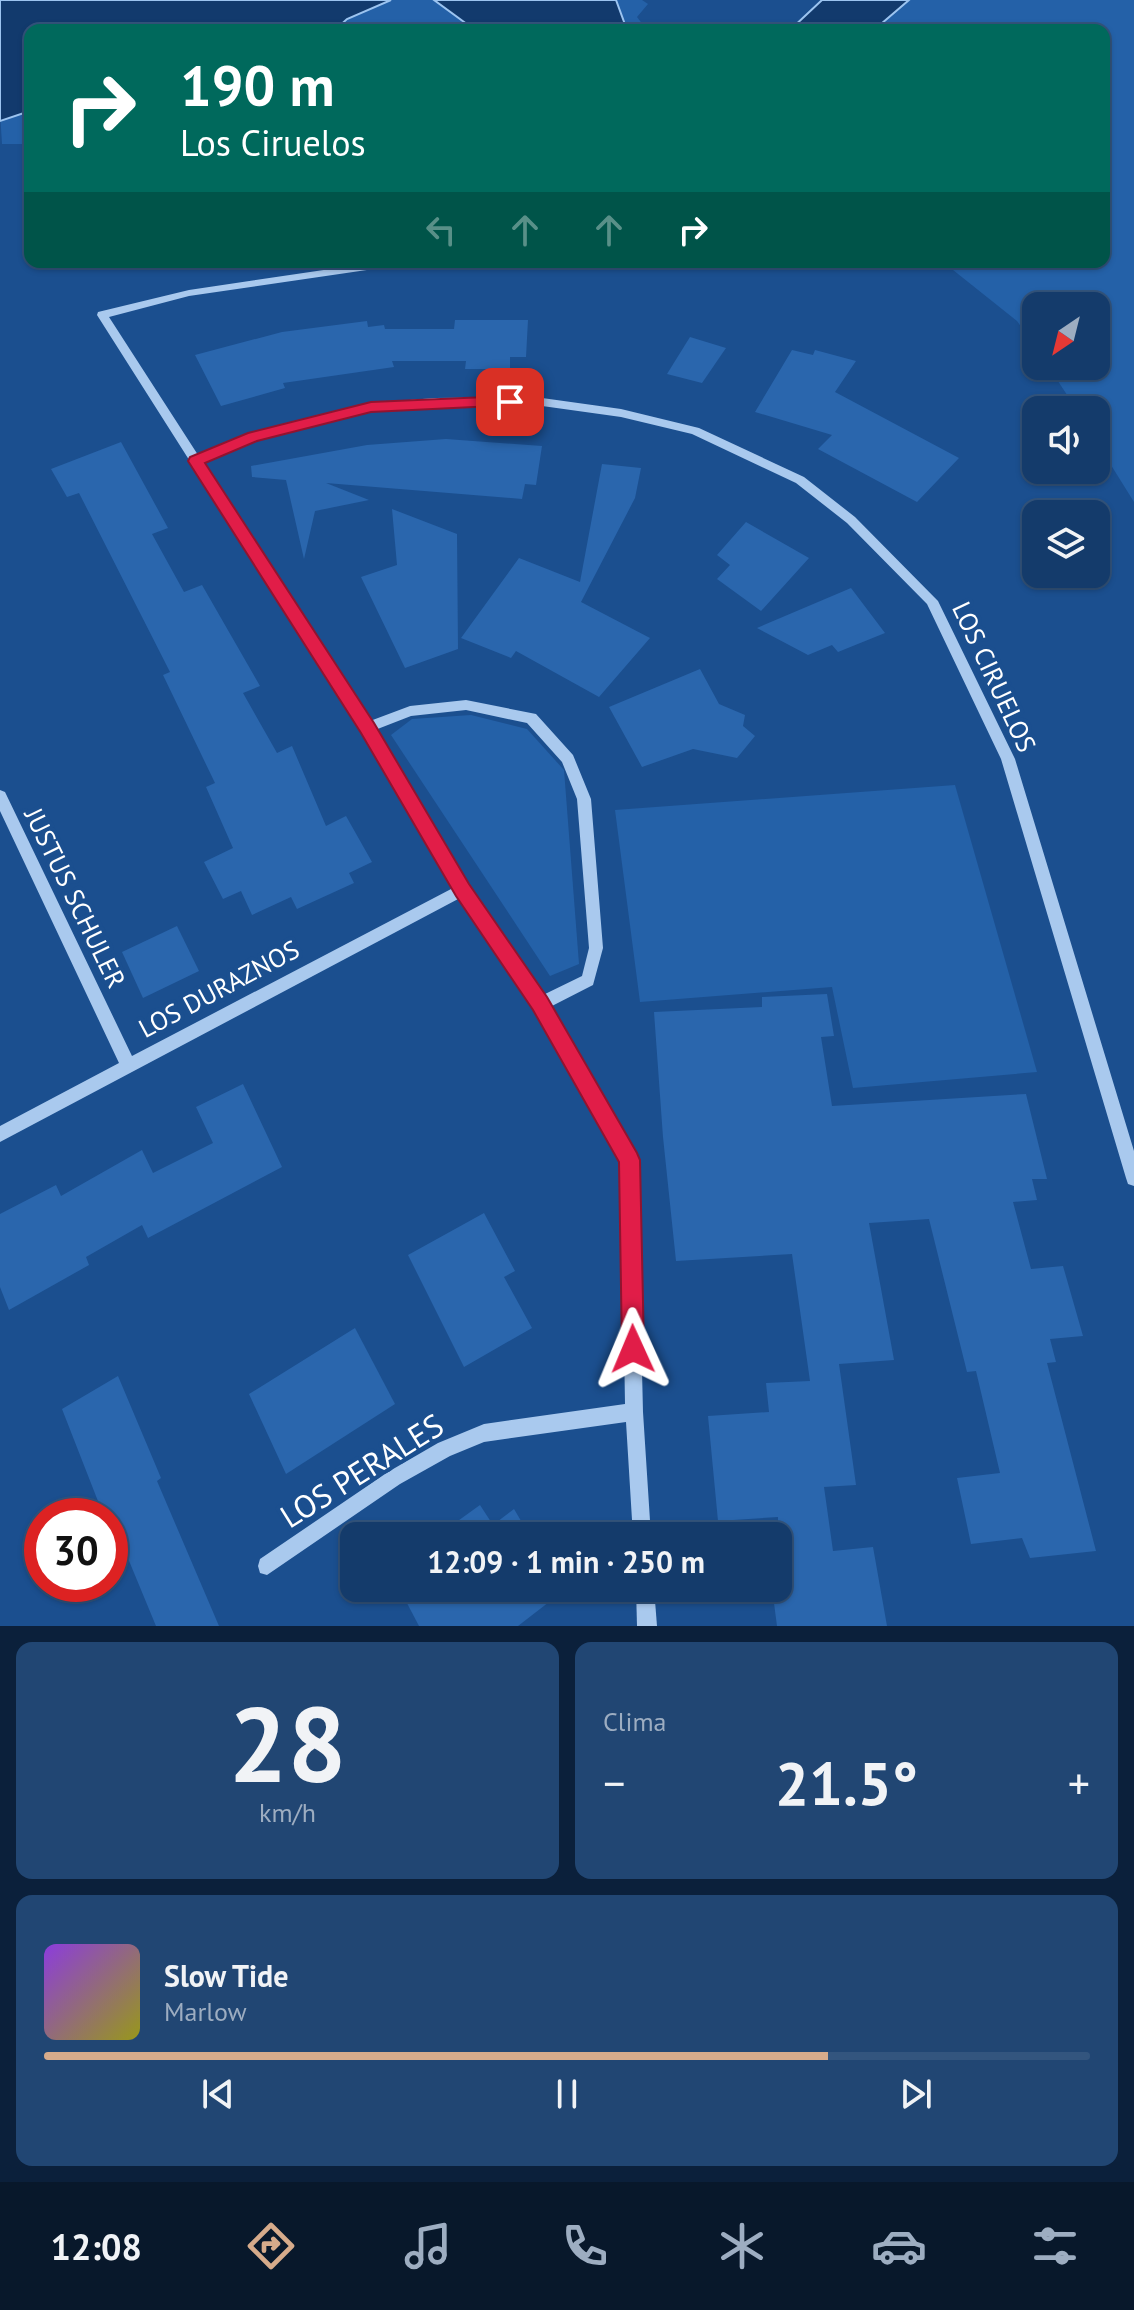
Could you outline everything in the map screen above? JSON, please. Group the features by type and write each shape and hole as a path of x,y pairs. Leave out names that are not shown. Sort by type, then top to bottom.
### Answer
{"street":[{"path":"360,268 189,293 102,315 367,728 462,890 540,1004 629,1160 634,1412 641,1522"},
{"name":"LOS CIRUELOS","path":"195,461 253,437 371,407 435,402 535,401 621,413 695,431 800,480 851,520 932,601 1008,759 1134,1178"},
{"path":"367,728 410,711 466,705 531,718 568,759 584,799 596,948 588,980 540,1004"},
{"name":"JUSTUS SCHULER","path":"0,796 128,1064"},
{"name":"LOS DURAZNOS","path":"0,1134 462,890"},
{"name":"LOS PERALES","path":"267,1566 394,1478 444,1449 484,1433 634,1412"},
{"path":"646,1602 647,1626"}],"shaded area":[{"path":"0,0 391,0 342,24 24,24 24,113 0,121"},
{"path":"324,0 642,0 648,4 637,17 642,24 252,24"},
{"path":"434,0 616,0 625,24 467,24"},
{"path":"822,0 909,0 881,24 796,24"},
{"path":"848,0 1134,0 1134,502 1110,463 1110,396 1068,396 1057,380 1110,380 1110,292 1022,292 1022,328 951,268 1110,268 1110,24 823,24"},
{"path":"24,101 24,144 2,144 0,112"},
{"path":"471,715 527,729 564,770 579,964 550,976 391,735 412,719"},
{"path":"955,785 1037,1072 853,1088 832,987 640,1002 615,810"}],"building":[{"path":"455,320 528,320 526,357 510,357 510,369 465,369 466,361 392,361 394,367 283,383 285,388 221,406 195,355 282,332 367,321 368,327 384,325 385,329 454,329"},
{"path":"690,337 726,348 702,383 667,374"},
{"path":"792,350 813,355 815,350 856,361 835,392 959,458 917,502 818,449 832,435 755,412"},
{"path":"446,439 542,446 536,485 525,484 522,499 326,483 369,500 315,511 304,559 286,480 252,477 251,466 367,445"},
{"path":"121,442 168,528 152,534 184,592 202,585 260,686 243,693 277,753 292,746 326,826 346,816 372,862 349,873 354,883 297,909 291,897 252,915 241,891 223,899 204,862 233,848 206,787 215,783 163,675 170,672 79,493 67,497 51,469"},
{"path":"602,464 641,468 635,498 581,602 650,638 599,697 516,651 511,658 461,638 519,558 580,582"},
{"path":"392,509 457,534 458,649 405,668 361,577 397,565"},
{"path":"746,522 809,558 761,611 717,579 730,565 717,555"},
{"path":"851,588 885,633 838,652 832,645 808,655 757,628"},
{"path":"700,669 719,704 745,715 743,726 755,736 737,758 693,749 642,767 609,707"},
{"path":"177,926 199,971 143,998 122,952"},
{"path":"827,994 834,1036 821,1037 832,1106 1026,1094 1047,1179 1032,1179 1037,1200 1013,1202 1031,1269 1063,1266 1083,1336 1050,1339 1056,1362 1047,1363 1096,1551 1030,1558 1022,1538 971,1544 957,1478 1000,1473 976,1371 967,1372 929,1219 869,1223 894,1360 839,1364 856,1485 824,1487 833,1551 873,1547 887,1626 777,1626 774,1602 792,1602 792,1522 778,1522 778,1517 718,1521 708,1416 769,1412 766,1383 810,1381 792,1254 676,1261 654,1012 762,1007 762,997"},
{"path":"243,1084 282,1167 148,1238 142,1225 86,1257 89,1265 9,1310 0,1287 0,1214 56,1185 61,1196 142,1150 153,1173 213,1143 196,1107"},
{"path":"484,1213 515,1271 504,1277 532,1328 464,1367 408,1255"},
{"path":"355,1328 395,1404 286,1474 249,1394"},
{"path":"118,1376 161,1478 157,1481 219,1626 156,1626 128,1558 128,1498 97,1498 62,1409"},
{"path":"480,1505 491,1522 456,1522"},
{"path":"514,1509 522,1522 497,1522"},
{"path":"406,1602 549,1602 518,1626 419,1626"}],"route":[{"path":"510,402 435,402 371,407 253,437 195,461 367,728 462,890 540,1004 629,1160 633,1349"}]}
